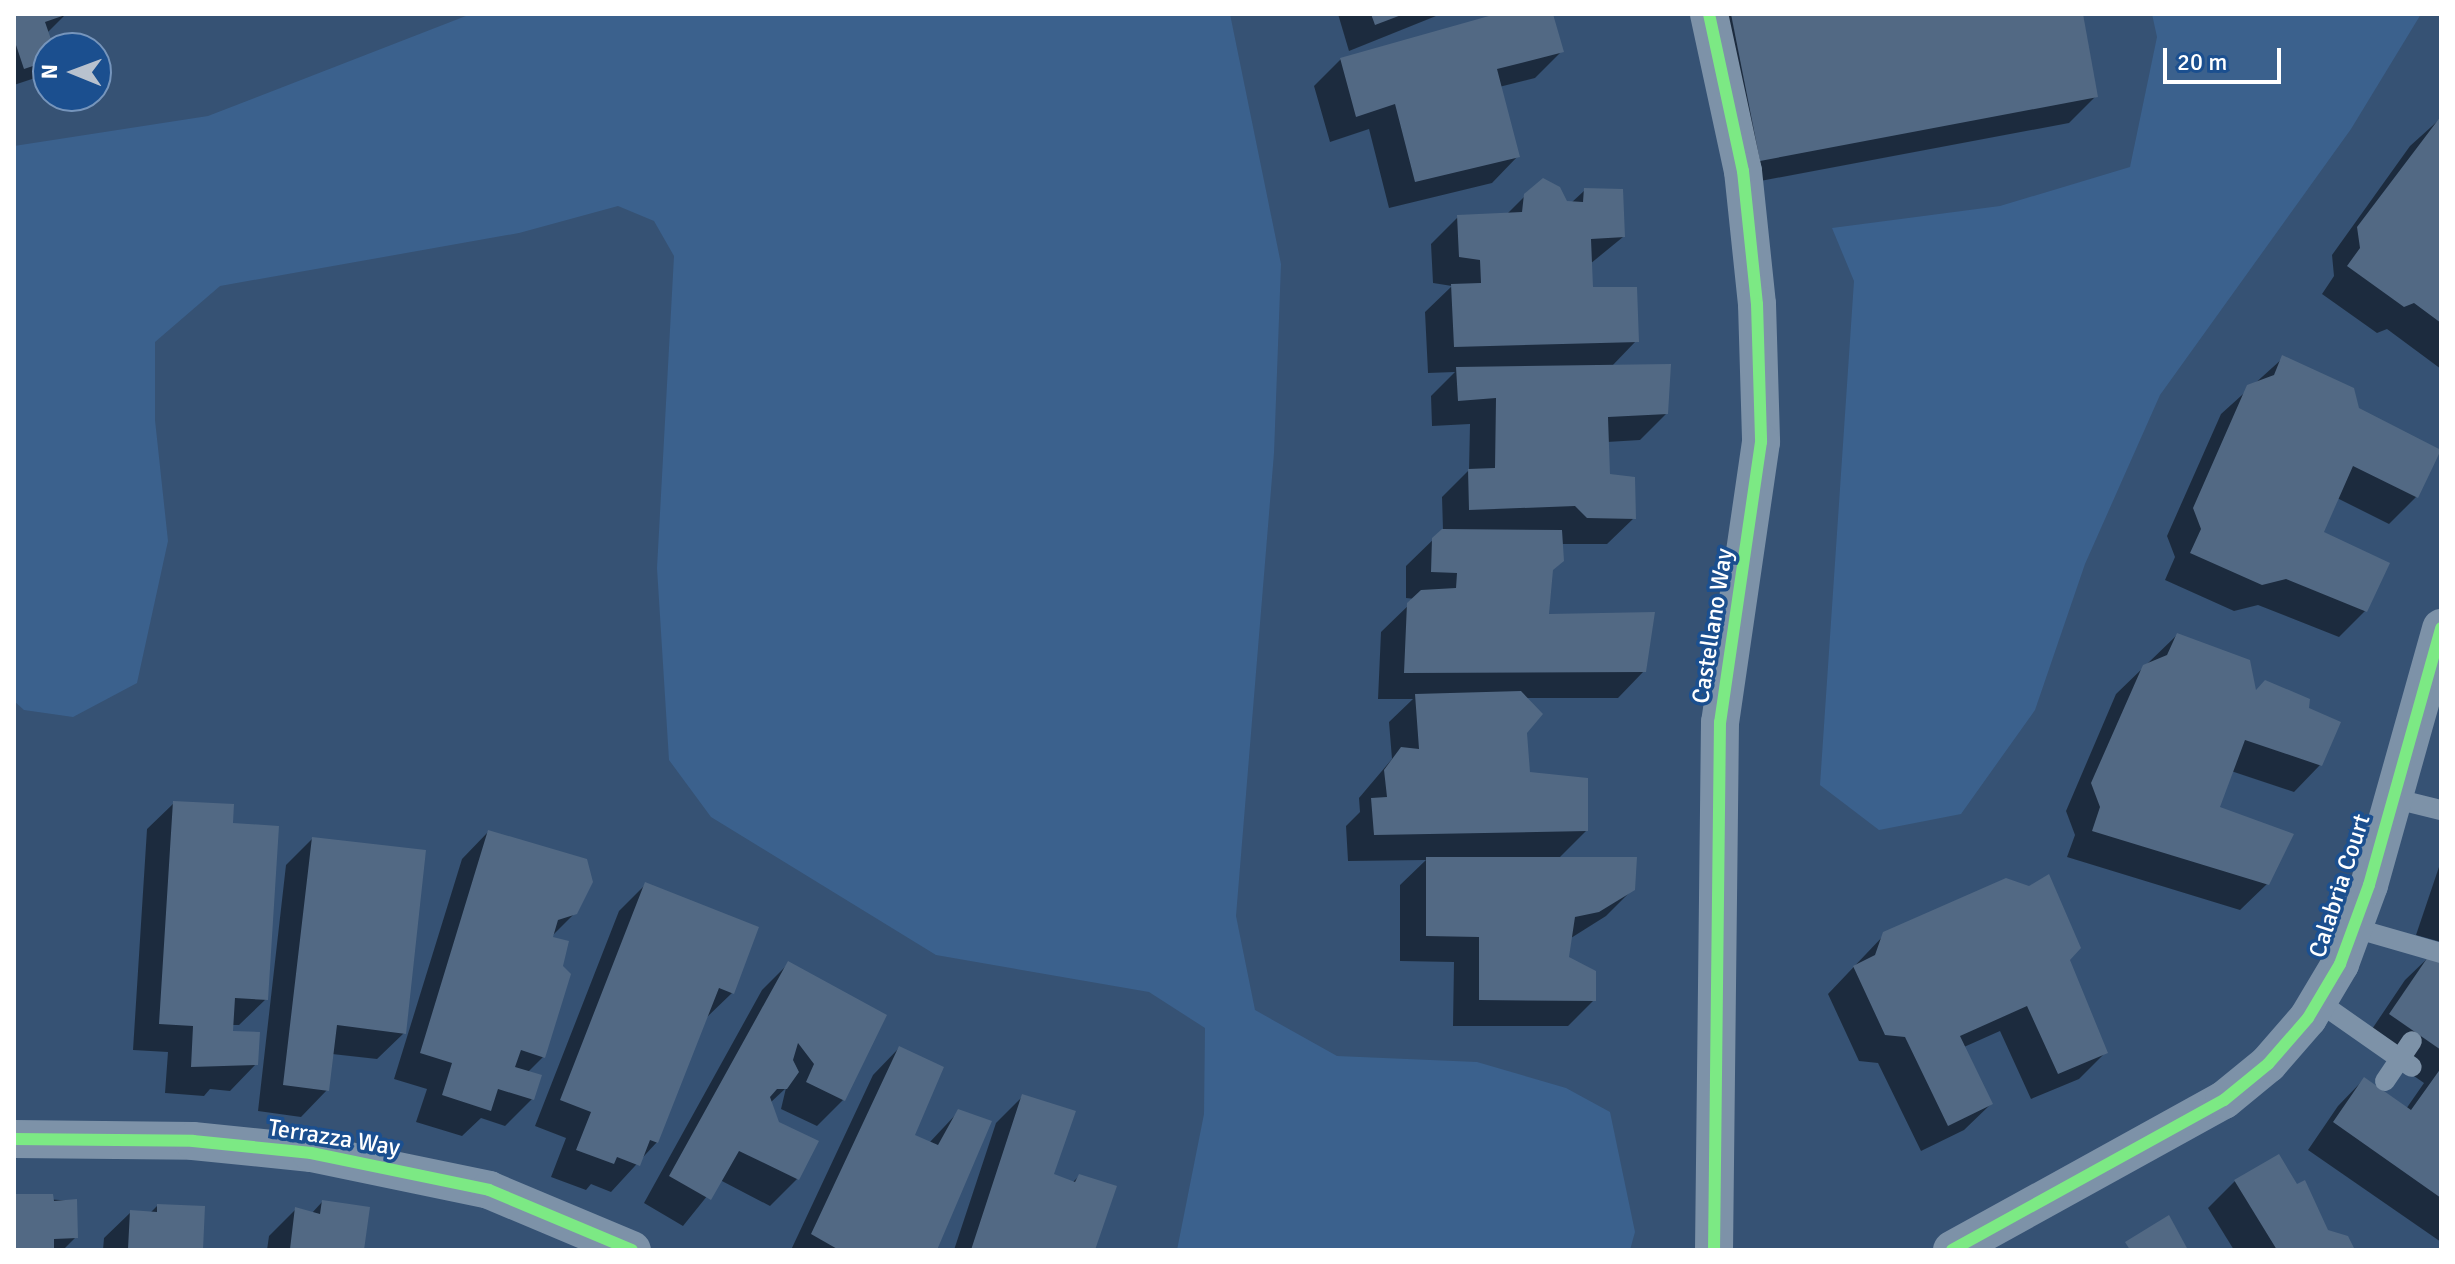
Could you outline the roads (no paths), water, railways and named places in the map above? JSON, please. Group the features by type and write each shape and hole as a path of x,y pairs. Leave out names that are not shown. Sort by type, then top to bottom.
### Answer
{"street":[{"name":"Castellano Way","path":"1709,14 1743,171 1757,304 1761,442 1720,722 1714,1250"},
{"name":"Calabria Court","path":"1952,1250 2224,1100 2268,1064 2319,1002 2354,928 2440,631"},
{"name":"Terrazza Way","path":"14,1139 193,1141 311,1153 489,1190 632,1250"}],"lane":[{"path":"2392,798 2441,810"},
{"path":"2354,928 2441,953"},
{"path":"2319,1002 2408,1056 2385,1081"}],"water":[{"path":"471,14 1230,14 1281,264 1274,453 1236,916 1255,1010 1337,1056 1477,1062 1566,1088 1610,1112 1635,1232 1630,1250 1177,1250 1204,1114 1205,1028 1149,992 936,955 711,817 669,760 657,568 674,256 654,221 618,206 519,233 220,286 155,342 155,420 168,541 137,683 73,717 24,710 14,701 14,146 208,116"},
{"path":"2152,14 2421,14 2351,129 2160,395 2085,564 2035,710 1961,814 1879,830 1820,785 1854,281 1832,228 2000,206 2130,167 2157,37"}]}
